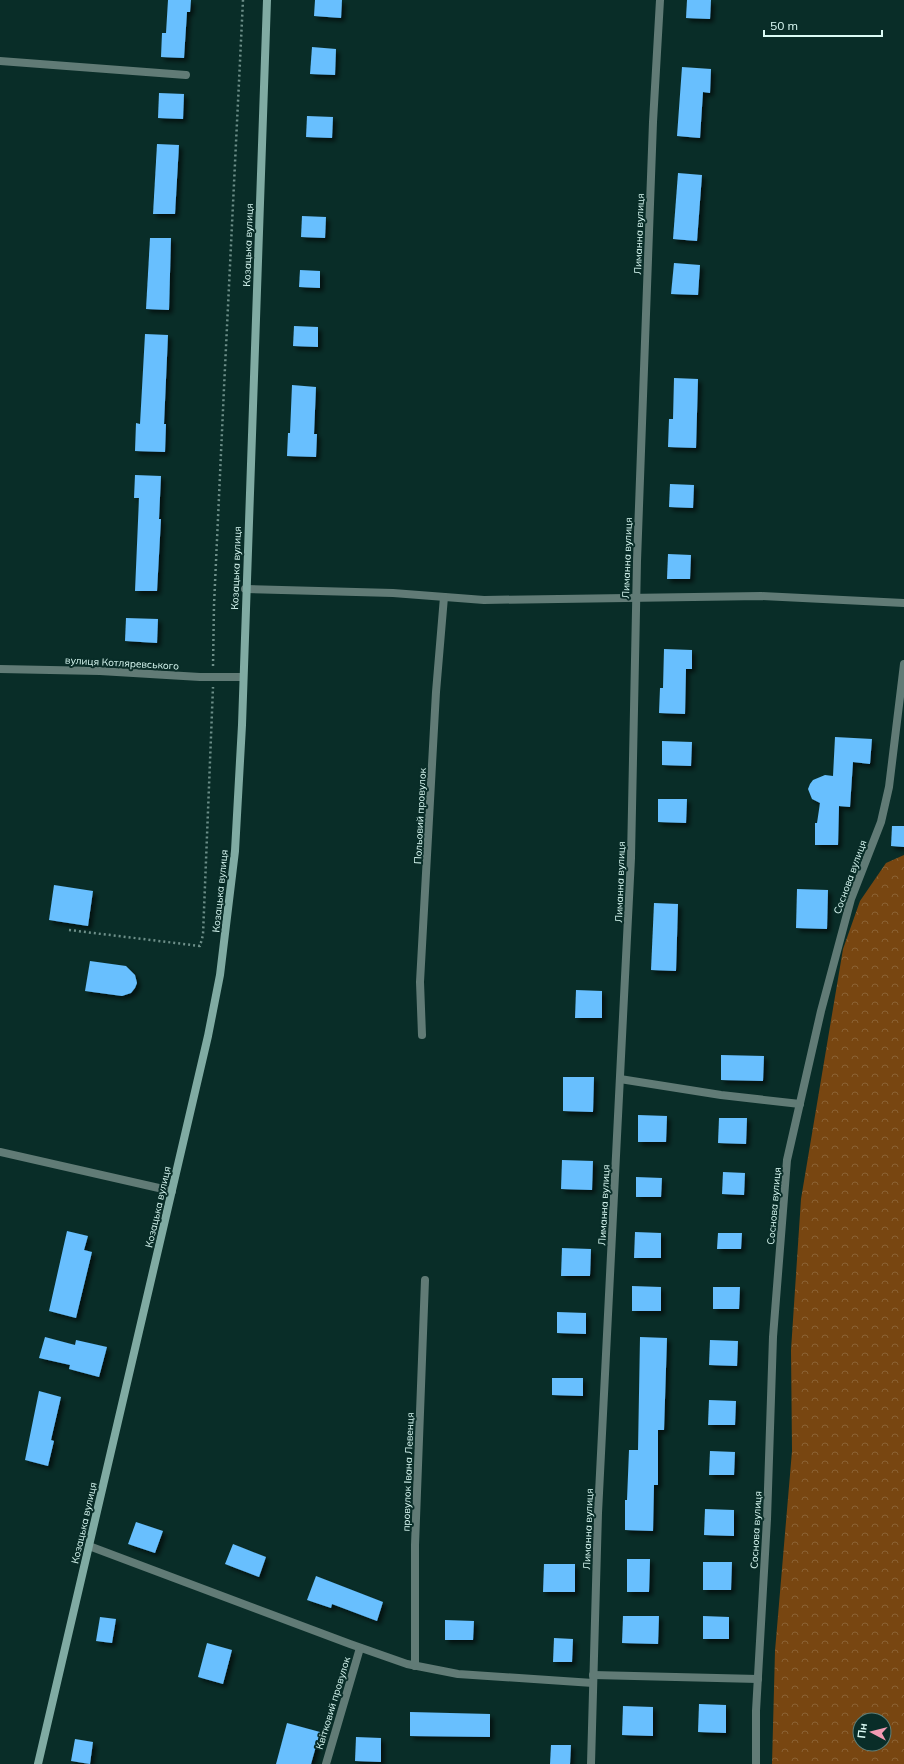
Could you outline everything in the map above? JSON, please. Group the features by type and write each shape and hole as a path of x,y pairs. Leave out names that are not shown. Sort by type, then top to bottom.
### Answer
{"main road":[{"name":"Козацька вулиця","path":"38,1764 208,1036 220,975 227,926 235,851 243,677 267,0"}],"street":[{"name":"Лиманна вулиця","path":"591,1764 598,1513 631,858 636,599 653,122 660,0"},
{"path":"0,62 186,75"},
{"path":"245,589 379,593 484,600 762,596 904,603"},
{"name":"Польовий провулок","path":"422,1035 420,982 436,692 444,597"},
{"name":"Соснова вулиця","path":"756,1764 758,1679 767,1519 773,1337 787,1160 821,1011 851,899 881,822 889,787 904,664"},
{"name":"вулиця Котляревського","path":"0,669 100,671 213,677 243,677"},
{"path":"620,1079 721,1095 800,1104"},
{"path":"0,1152 172,1191"},
{"name":"провулок Івана Левенця","path":"415,1666 415,1545 425,1280"},
{"path":"89,1546 360,1648 415,1666 458,1674 593,1683"},
{"name":"Квітковий провулок","path":"326,1764 360,1648"},
{"path":"594,1674 758,1679"}],"path":[{"path":"69,930 200,946 203,936 213,677 214,597 243,0"}],"green space":[{"path":"904,855 904,1764 772,1764 775,1651 792,1451 791,1350 801,1199 843,949 860,901 886,863"}],"building":[{"path":"168,0 191,0 190,12 187,12 184,58 161,57 162,33 166,33"},
{"path":"315,0 342,0 341,18 314,16"},
{"path":"687,0 711,0 710,19 686,18"},
{"path":"312,47 336,49 335,75 310,74"},
{"path":"682,67 711,69 710,93 703,92 700,138 677,136"},
{"path":"159,93 184,94 183,119 158,118"},
{"path":"307,116 333,117 332,138 306,137"},
{"path":"157,144 179,145 175,214 153,214"},
{"path":"678,173 702,175 697,241 673,239"},
{"path":"302,216 326,217 325,238 301,237"},
{"path":"150,238 171,238 169,310 146,309"},
{"path":"674,263 700,265 698,295 671,294"},
{"path":"300,270 320,271 320,288 299,287"},
{"path":"294,326 318,327 318,347 293,346"},
{"path":"145,334 168,335 164,424 166,424 165,452 135,451 136,423 140,424"},
{"path":"674,378 698,379 696,448 668,447 669,419 673,419"},
{"path":"292,385 316,387 314,434 317,434 316,457 287,456 288,433 290,433"},
{"path":"135,475 161,476 159,519 161,519 157,591 135,591 139,498 134,498"},
{"path":"670,484 694,485 693,508 669,507"},
{"path":"668,554 691,555 690,579 667,579"},
{"path":"126,618 158,619 157,643 125,641"},
{"path":"664,649 692,650 692,669 686,669 685,714 659,713 660,688 663,688"},
{"path":"835,737 872,739 870,764 853,762 850,807 839,806 838,845 815,845 815,823 817,823 820,803 812,799 808,789 813,780 825,775 833,776"},
{"path":"662,741 692,742 691,766 662,765"},
{"path":"658,799 687,799 686,823 658,822"},
{"path":"892,826 904,826 904,847 891,846"},
{"path":"54,885 93,891 88,926 49,920"},
{"path":"797,889 828,890 827,929 796,928"},
{"path":"654,903 678,904 676,971 651,970"},
{"path":"90,961 126,966 135,975 137,983 135,988 131,993 122,996 85,991"},
{"path":"576,990 602,991 602,1018 575,1018"},
{"path":"721,1055 764,1056 763,1081 721,1080"},
{"path":"563,1077 594,1077 593,1112 563,1111"},
{"path":"638,1115 667,1116 666,1142 638,1142"},
{"path":"719,1118 747,1118 746,1144 718,1143"},
{"path":"562,1160 593,1161 592,1190 561,1189"},
{"path":"723,1172 745,1173 744,1195 722,1194"},
{"path":"636,1177 662,1178 661,1197 636,1197"},
{"path":"67,1231 88,1236 84,1250 92,1252 76,1318 49,1311"},
{"path":"635,1232 661,1233 661,1258 634,1258"},
{"path":"718,1233 742,1233 741,1249 717,1249"},
{"path":"562,1248 591,1249 590,1276 561,1276"},
{"path":"632,1286 661,1287 661,1311 632,1311"},
{"path":"713,1287 740,1287 739,1309 713,1309"},
{"path":"557,1312 586,1313 586,1334 557,1333"},
{"path":"45,1337 75,1345 76,1340 107,1347 99,1377 69,1369 70,1365 39,1358"},
{"path":"640,1337 667,1338 664,1430 658,1430 658,1485 654,1485 653,1531 625,1530 625,1500 627,1500 629,1450 638,1450"},
{"path":"710,1340 738,1341 737,1366 709,1365"},
{"path":"552,1378 583,1378 583,1396 552,1395"},
{"path":"39,1391 61,1397 51,1440 54,1441 48,1466 25,1460"},
{"path":"709,1400 736,1401 735,1425 708,1425"},
{"path":"710,1451 735,1452 734,1475 709,1475"},
{"path":"705,1509 734,1510 734,1536 704,1535"},
{"path":"136,1522 163,1531 155,1553 128,1544"},
{"path":"233,1544 266,1557 259,1577 225,1564"},
{"path":"627,1559 650,1559 649,1592 627,1592"},
{"path":"703,1562 732,1562 731,1590 703,1590"},
{"path":"544,1564 575,1564 575,1592 543,1592"},
{"path":"316,1576 383,1602 377,1621 332,1604 331,1608 307,1600"},
{"path":"623,1616 659,1616 658,1644 622,1643"},
{"path":"703,1616 729,1617 729,1639 703,1639"},
{"path":"100,1617 116,1619 112,1643 96,1641"},
{"path":"445,1620 474,1621 473,1640 445,1640"},
{"path":"554,1638 573,1639 572,1662 553,1662"},
{"path":"207,1643 232,1650 223,1684 198,1677"},
{"path":"699,1704 726,1705 726,1733 698,1732"},
{"path":"623,1706 653,1707 653,1736 622,1735"},
{"path":"410,1712 490,1714 490,1737 410,1736"},
{"path":"287,1723 320,1732 311,1764 276,1764"},
{"path":"356,1737 381,1738 381,1762 355,1761"},
{"path":"75,1739 93,1742 90,1764 71,1761"},
{"path":"551,1745 571,1745 570,1764 550,1764"}]}
